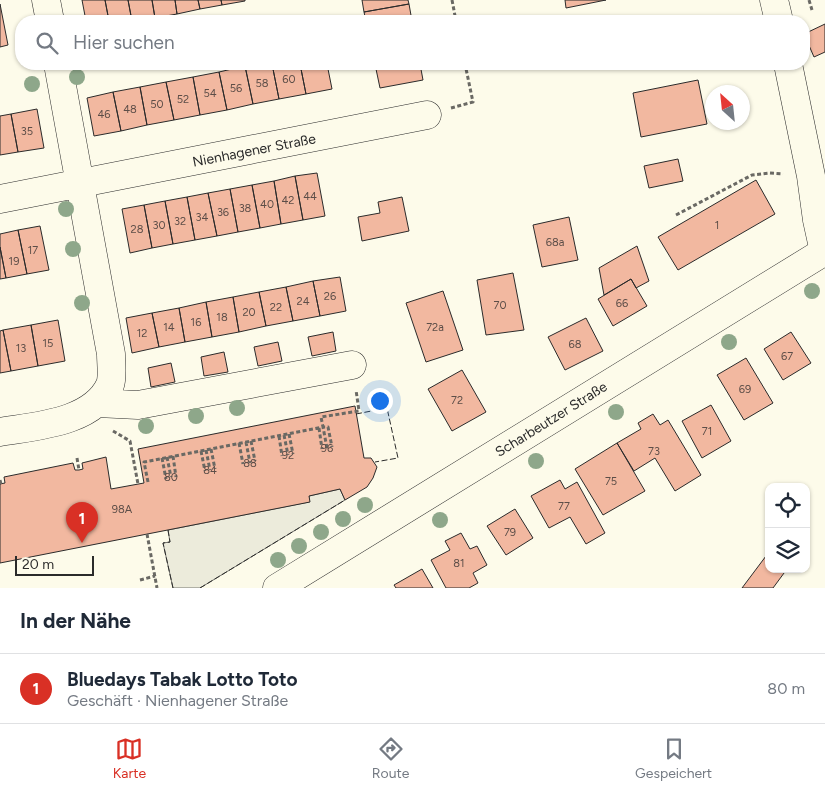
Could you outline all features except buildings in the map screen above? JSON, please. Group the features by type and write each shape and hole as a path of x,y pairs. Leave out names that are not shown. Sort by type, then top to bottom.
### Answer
{"street":[{"path":"46,0 49,15"},
{"path":"774,0 778,15"},
{"path":"0,432 68,419 97,403 110,384 111,354 59,70"},
{"path":"789,70 824,251"},
{"name":"Nienhagener Straße","path":"0,199 427,115"},
{"name":"Scharbeutzer Straße","path":"277,588 824,251"},
{"path":"97,403 138,405 352,364"}],"path":[{"path":"452,0 455,15"},
{"path":"809,0 812,10"},
{"path":"427,115 474,102 466,70"},
{"path":"676,215 752,175 770,173"},
{"path":"97,403 109,428 130,441 138,484"},
{"path":"324,448 321,417 356,411"},
{"path":"148,482 144,462 328,426 332,447"},
{"path":"289,434 293,454"},
{"path":"284,435 288,455"},
{"path":"279,436 282,456"},
{"path":"251,441 254,462"},
{"path":"246,442 250,462"},
{"path":"239,443 243,464"},
{"path":"211,449 215,469"},
{"path":"206,450 210,470"},
{"path":"201,451 205,471"},
{"path":"173,456 176,476"},
{"path":"167,457 171,478"},
{"path":"77,458 79,470"},
{"path":"162,458 166,479"},
{"path":"147,534 157,588"},
{"path":"140,580 155,576"}],"shaded area":[{"path":"340,489 345,500 200,588 173,588 163,543 170,542 168,530 309,502 309,496"}],"fence":[{"path":"356,414 387,408 398,458 375,462"},
{"path":"200,588 345,500"},
{"path":"168,530 170,542 163,543 173,588"}],"place":[{"name":"Bluedays Tabak Lotto Toto","path":"82,543"}]}
